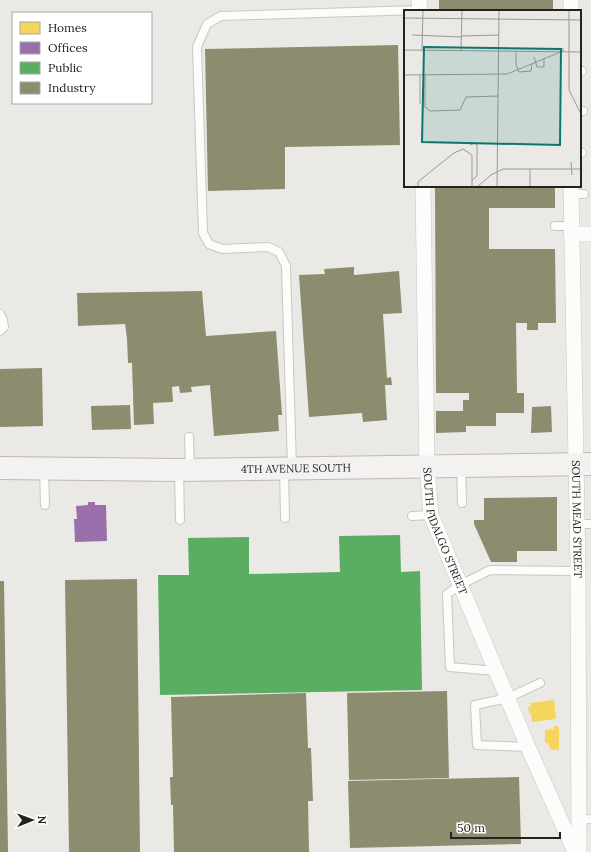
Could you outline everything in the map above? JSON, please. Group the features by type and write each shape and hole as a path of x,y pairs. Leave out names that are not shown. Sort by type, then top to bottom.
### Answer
{"main road":[{"name":"4TH AVENUE SOUTH","path":"0,468 184,470 584,464"}],"street":[{"name":"SOUTH FIDALGO STREET","path":"422,187 427,466 431,516 528,747 574,852"},
{"name":"SOUTH MEAD STREET","path":"575,192 571,230 584,464 584,524 578,571 585,819 579,852"},
{"path":"571,230 591,234"}],"lane":[{"path":"285,518 288,468 286,266 279,252 268,247 222,249 209,244 203,233 197,47 207,24 222,16 419,7"},
{"path":"556,226 571,230"},
{"path":"0,314 4,320 4,327 0,331"},
{"path":"180,520 184,470 189,437"},
{"path":"461,466 462,503"},
{"path":"44,468 45,505"},
{"path":"412,516 431,516"},
{"path":"496,671 450,667 447,594 460,585 490,570 578,571"},
{"path":"528,747 477,745 475,705 508,698 540,683"}],"building: Homes":[{"path":"554,700 556,719 532,722 531,713 529,713 528,707 531,707 530,703"},
{"path":"554,726 558,726 559,729 559,750 551,750 548,743 545,743 545,730 554,729"}],"building: Offices":[{"path":"88,502 95,502 95,505 106,505 107,541 75,542 74,519 77,519 76,506 88,505"}],"building: Public":[{"path":"400,535 401,572 420,571 422,690 160,695 158,575 189,575 188,538 249,537 249,574 340,572 339,536"}],"building: Industry":[{"path":"439,0 553,0 553,10 439,10"},
{"path":"398,45 400,145 285,147 285,189 208,191 205,49"},
{"path":"435,187 555,187 555,208 489,208 489,249 555,249 556,323 538,323 538,330 527,330 527,323 516,323 517,393 524,393 524,413 496,413 496,426 466,426 466,432 436,433 436,411 463,411 463,400 469,400 469,393 436,393"},
{"path":"354,267 354,275 399,271 402,313 383,314 387,378 391,377 392,385 385,385 387,420 363,422 362,413 309,417 299,275 325,274 324,269"},
{"path":"202,291 206,336 276,331 282,415 278,415 279,431 214,436 210,385 191,387 192,392 180,393 179,386 172,387 173,402 153,403 154,424 134,425 132,363 128,363 125,324 78,326 77,293"},
{"path":"42,368 43,426 0,427 0,369"},
{"path":"130,405 131,429 92,430 91,406"},
{"path":"551,406 552,432 531,433 532,407"},
{"path":"557,497 557,551 517,551 517,562 491,562 474,524 474,520 484,520 484,498"},
{"path":"137,579 140,852 69,852 65,580"},
{"path":"0,581 4,581 8,852 0,852"},
{"path":"447,691 449,778 349,780 347,693"},
{"path":"306,693 308,748 311,748 313,801 308,801 309,852 174,852 173,805 171,805 170,777 173,777 171,697"},
{"path":"519,777 521,844 350,848 348,781"}]}
